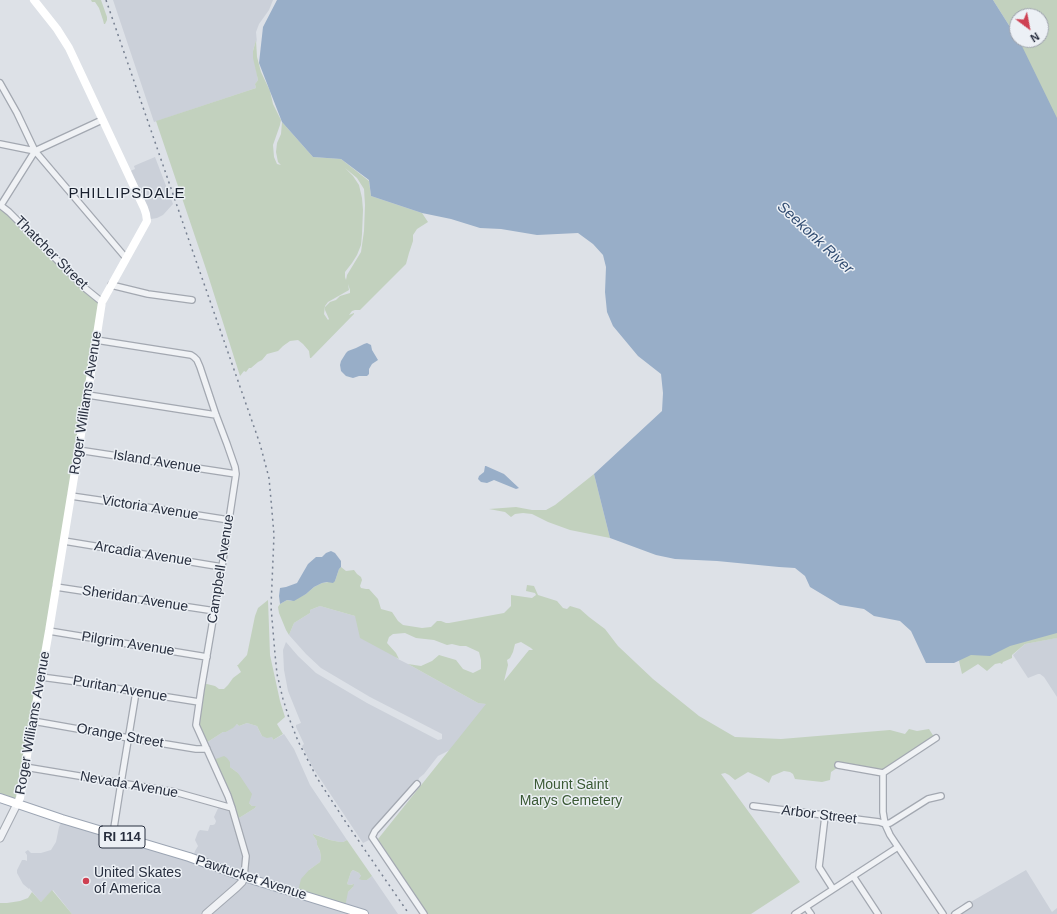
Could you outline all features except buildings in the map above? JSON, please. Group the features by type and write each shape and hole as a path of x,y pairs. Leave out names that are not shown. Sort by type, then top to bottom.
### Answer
{"main road":[{"name":"Roger Williams Avenue","path":"17,804 20,798 24,767 49,631 102,302 147,221 144,208 78,66 64,39 34,0"},
{"name":"Pawtucket Avenue","path":"0,798 364,914"}],"street":[{"path":"0,84 17,113 35,151 126,258"},
{"path":"0,205 35,151 102,120"},
{"path":"0,144 35,151"},
{"name":"Thatcher Street","path":"0,205 9,212 86,289 102,302"},
{"path":"111,285 148,294 192,300"},
{"name":"Campbell Avenue","path":"96,340 191,355 194,357 200,367 235,467 236,474 222,567 196,725 232,808 246,856 247,862 244,877"},
{"path":"88,395 216,416"},
{"name":"Island Avenue","path":"78,450 236,474"},
{"name":"Victoria Avenue","path":"71,496 229,520"},
{"name":"Arcadia Avenue","path":"64,541 222,567"},
{"name":"Sheridan Avenue","path":"56,587 215,611"},
{"name":"Pilgrim Avenue","path":"49,631 207,657"},
{"name":"Puritan Avenue","path":"41,677 94,684 199,702"},
{"path":"114,834 136,692"},
{"name":"Orange Street","path":"33,721 196,749 207,749"},
{"path":"838,765 883,773 936,738"},
{"name":"Nevada Avenue","path":"24,767 176,792 232,808"},
{"path":"883,773 884,824 943,914"},
{"path":"417,784 375,831 372,837 424,914"},
{"path":"884,824 890,823 928,799 941,796"},
{"name":"Roger Williams Avenue","path":"0,836 17,804"},
{"name":"Arbor Street","path":"753,806 879,822 884,824"},
{"path":"825,816 819,867 833,889"},
{"path":"795,914 898,847"},
{"path":"853,876 878,914"},
{"path":"206,914 237,887 242,882 244,877"},
{"path":"955,914 969,905"},
{"path":"806,907 811,914"}],"shaded area":[{"path":"113,0 273,0 256,32 257,43 256,40 253,51 258,80 255,84 256,88 154,122"},
{"path":"155,157 173,204 163,215 151,219 148,217 128,172 135,169 134,166"},
{"path":"320,606 355,616 398,659 478,703 489,704 462,744 438,756 419,778 417,786 373,838 363,843 313,768 302,746 304,744 296,727 296,725 301,723 288,691 284,670 283,650 286,642 316,673 367,703 438,740 442,739 442,734 370,697 321,668 306,654 289,635 294,623 310,613 310,610"},
{"path":"1057,638 1057,697 1044,677 1040,674 1028,678 1013,655 1025,644"},
{"path":"247,723 257,726 262,736 272,737 273,740 284,734 294,749 310,785 347,840 340,842 314,834 313,835 317,841 321,858 320,862 309,870 348,892 353,887 353,884 347,884 353,870 367,880 372,876 398,914 72,914 53,890 41,902 29,888 23,884 17,870 22,860 27,861 27,855 25,852 28,850 31,853 41,853 51,850 56,842 59,827 63,819 193,857 198,846 195,840 198,832 200,830 208,831 210,825 215,824 216,821 214,817 219,806 229,807 236,818 239,818 256,806 252,806 249,803 238,773 230,767 230,762 213,760 206,743 237,724 239,726"},
{"path":"1026,870 1052,912 1057,908 1057,914 950,914 961,908 964,903 968,901 969,903"}],"green space":[{"path":"91,0 101,0 107,17 105,24 99,8 95,2 92,2"},
{"path":"993,0 1057,0 1057,126 1022,48 1049,48 1049,8 1009,8 1009,25"},
{"path":"256,40 257,57 261,72 270,91 273,104 281,120 273,145 274,157 277,164 281,165 278,162 276,152 277,143 281,134 282,122 313,157 341,159 369,181 371,196 422,213 428,222 417,229 413,235 413,241 406,264 360,310 352,311 349,315 354,314 311,358 309,351 303,344 298,340 290,341 278,351 267,354 262,360 249,368 246,372 244,371 240,376 156,121 256,88 255,84 258,80 253,51","holes":["345,168 357,178 364,189 365,205 364,231 361,252 347,275 346,280 345,272 357,255 361,245 363,210 359,185","348,284 350,293 340,296 325,307 328,320 324,314 325,306 328,302 349,290"]},
{"path":"0,203 101,300 17,802 0,798"},
{"path":"594,474 610,538 570,530 532,514 515,514 511,517 505,512 489,509 516,507 532,510 546,510 555,505"},
{"name":"Mount Saint Marys Cemetery","path":"341,567 346,571 354,570 361,577 361,588 369,589 378,599 381,609 392,612 398,621 403,625 422,628 431,627 437,621 449,623 504,613 511,606 511,595 532,598 536,595 535,593 526,591 527,585 534,586 538,595 557,601 563,608 567,609 570,606 580,609 605,629 618,646 653,679 699,716 735,737 781,739 890,730 905,734 909,729 917,731 929,729 934,737 884,771 840,766 831,772 830,780 822,782 795,779 793,774 784,771 772,776 769,783 748,772 735,780 725,773 721,774 800,882 751,914 428,914 378,839 486,704 478,703 408,664 421,666 432,661 439,655 456,660 463,669 473,673 481,669 479,652 466,646 452,644 447,645 434,640 416,638 405,633 393,634 389,637 387,643 399,659 360,638 355,616 320,606 310,610 310,613 294,623 289,635 279,613 278,607 280,604 287,600 291,601 306,594 314,587 322,583 335,581","holes":["521,642 533,650 529,650 504,681 508,665 507,660 510,658 515,644"]},
{"path":"268,600 270,655 285,717 277,724 283,734 273,740 272,737 267,738 262,736 257,726 247,723 239,726 237,724 233,728 223,732 206,743 197,722 203,683 215,686 219,689 224,689 233,678 241,672 237,665 247,655 258,608"},
{"path":"1057,626 1057,638 1025,644 1012,655 1012,658 1003,662 1002,664 995,664 987,671 978,664 962,674 959,661 962,654"},
{"path":"224,756 230,762 230,767 238,773 252,794 249,803 252,806 256,806 239,818 235,818 213,760"},
{"path":"313,834 340,842 347,840 372,876 367,880 362,880 359,879 361,876 359,873 353,870 351,872 347,884 354,884 348,892 345,907 298,891 301,879 309,870 320,862 320,851"},
{"path":"52,890 72,914 0,914 0,903 20,901 28,898 32,892 41,902"}],"water":[{"name":"Seekonk River","path":"277,0 993,0 1009,25 1009,48 1023,48 1057,118 1057,633 1010,646 990,656 971,655 954,663 926,663 911,631 900,621 874,616 864,609 840,605 810,587 805,576 795,568 675,559 656,555 610,538 594,474 662,411 663,393 661,374 638,356 613,326 607,312 605,292 606,267 603,255 593,244 578,233 537,235 501,229 480,228 451,219 422,213 371,196 369,180 341,159 313,157 282,122 259,63 263,27"},
{"path":"367,343 371,345 372,350 378,360 372,364 367,376 353,378 346,376 341,371 340,365 346,353"},
{"path":"485,466 504,474 519,488 516,489 494,480 487,483 481,482 478,479 484,472"},
{"path":"331,551 335,553 341,561 341,567 335,581 333,583 322,583 294,601 287,600 280,604 280,588 297,583 308,564 316,557 322,557"}],"railway":[{"path":"106,0 260,444 269,478 274,535 271,607 277,674 289,718 298,741 317,778 409,914"}],"place":[{"name":"United Skates of America","path":"86,881"}],"district":[{"name":"PHILLIPSDALE","path":"127,194"}]}
